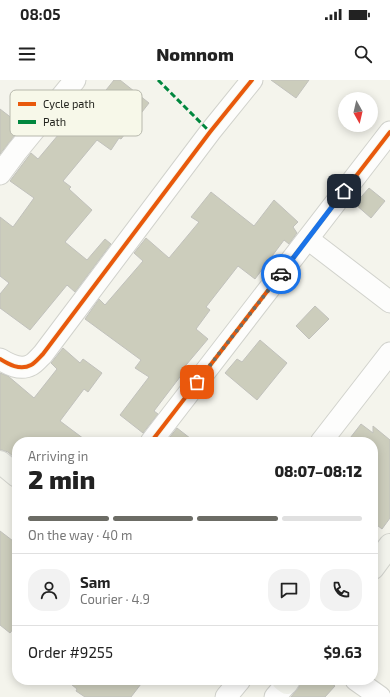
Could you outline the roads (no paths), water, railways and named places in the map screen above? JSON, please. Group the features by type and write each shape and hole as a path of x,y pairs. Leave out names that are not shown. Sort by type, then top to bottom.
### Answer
{"street":[{"path":"67,90 75,80"},
{"path":"0,358 15,367 26,367 31,365 43,354 210,132 252,80"},
{"path":"155,437 390,132"},
{"path":"0,174 29,136"},
{"path":"308,239 390,302"},
{"path":"325,437 390,353"},
{"path":"0,462 12,472"},
{"path":"378,561 390,545"},
{"path":"226,697 236,685"},
{"path":"363,685 380,697"}]}
